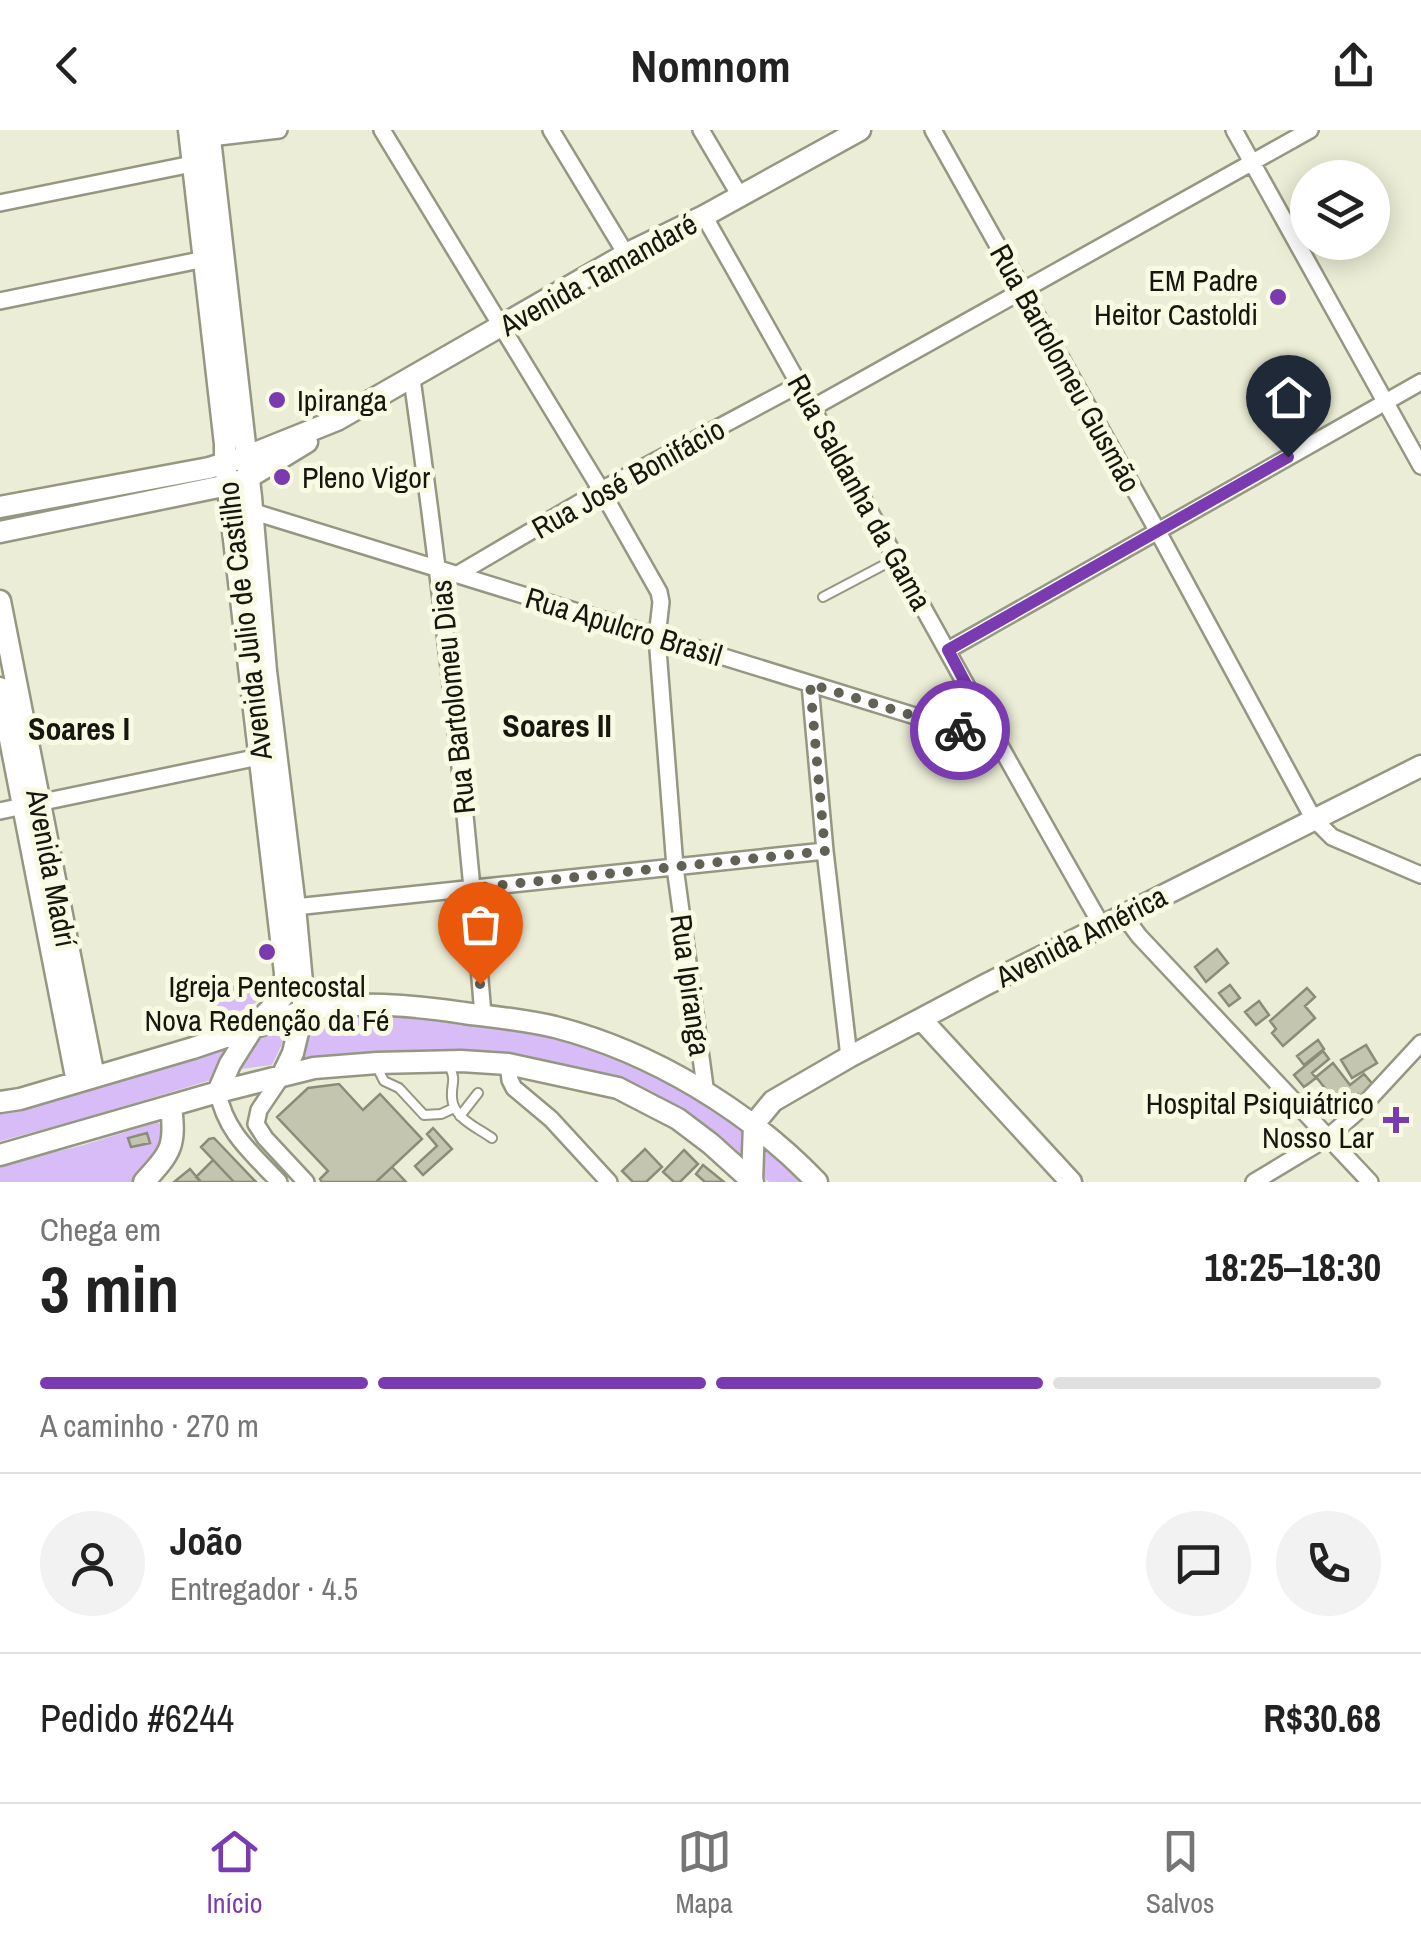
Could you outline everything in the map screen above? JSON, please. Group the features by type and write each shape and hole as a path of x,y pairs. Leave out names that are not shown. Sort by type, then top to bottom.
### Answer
{"main road":[{"name":"Avenida Julio de Castilho","path":"188,130 226,444 251,512 295,907 303,1010 293,1054 282,1076"},
{"name":"Avenida Tamandaré","path":"237,471 302,446 337,420 626,254 860,130"},
{"name":"Avenida Julio de Castilho","path":"210,134 259,756 284,973 284,995 254,1026 218,1092"},
{"path":"0,506 196,470 237,471"},
{"path":"92,512 86,502 90,496 181,480 196,470"},
{"path":"0,532 92,512 237,471"},
{"name":"Avenida Madrí","path":"0,600 31,806 85,1079"},
{"name":"Avenida Madrí","path":"0,688 31,806"},
{"name":"Avenida América","path":"754,1124 773,1101 849,1057 1421,766"},
{"path":"0,1102 210,1043 303,1010 372,1005 436,1008 559,1028 622,1048 754,1124 817,1182"},
{"path":"921,1019 1071,1182"},
{"path":"0,1155 314,1068 447,1061 508,1064 618,1088 678,1119 752,1182"},
{"path":"144,1182 170,1148 174,1132 171,1106"},
{"path":"752,1182 754,1124"}],"street":[{"path":"210,134 279,130"},
{"name":"Rua Ipiranga","path":"382,130 602,490 659,592 657,637 676,867 706,1094"},
{"path":"551,130 626,254"},
{"path":"701,130 740,196"},
{"name":"Rua Bartolomeu Gusmão","path":"933,130 1313,818"},
{"path":"1234,130 1421,466"},
{"path":"814,407 1310,130"},
{"path":"0,203 192,164"},
{"name":"Rua Saldanha da Gama","path":"704,216 1102,926"},
{"path":"0,301 205,260"},
{"name":"Rua Bartolomeu Dias","path":"412,379 439,568 483,1015"},
{"path":"948,650 1421,382"},
{"name":"Rua José Bonifácio","path":"458,574 602,490 800,384"},
{"name":"Rua Apulcro Brasil","path":"251,512 996,741"},
{"path":"810,684 849,1057"},
{"path":"0,811 259,756"},
{"path":"1313,818 1332,837 1421,874"},
{"path":"295,907 825,851"},
{"path":"1124,916 1370,1182"},
{"path":"1254,1182 1327,1138 1421,1043"},
{"path":"508,1064 514,1088 551,1119 609,1182"},
{"path":"282,1076 258,1110 256,1124 306,1182"},
{"path":"218,1092 229,1126 279,1182"}],"lane":[{"path":"822,598 897,558"},
{"path":"447,1061 455,1077 452,1098 457,1112 492,1138"},
{"path":"377,1063 384,1081 399,1088 424,1115 457,1112 478,1093"}],"shaded area":[{"path":"274,977 260,999 218,1021 214,990"},
{"path":"369,1013 441,1015 551,1035 617,1056 704,1102 775,1154 804,1182 769,1182 734,1148 713,1134 619,1083 375,1055 298,1057 305,1019"},
{"path":"294,1019 272,1065 241,1069 263,1027"},
{"path":"227,1046 211,1080 0,1141 0,1113 29,1108 97,1083"},
{"path":"158,1122 169,1134 165,1148 135,1182 0,1182 0,1165"}],"building":[{"path":"1217,949 1228,963 1206,982 1195,967"},
{"path":"1230,985 1240,998 1229,1006 1219,993"},
{"path":"1307,988 1315,997 1305,1006 1315,1018 1283,1046 1272,1033 1276,1029 1270,1021"},
{"path":"1259,1001 1269,1015 1256,1025 1245,1012"},
{"path":"1318,1040 1324,1049 1304,1065 1297,1056"},
{"path":"1366,1045 1377,1063 1352,1078 1341,1060"},
{"path":"1323,1051 1329,1059 1312,1073 1316,1078 1304,1087 1294,1075"},
{"path":"1333,1063 1350,1085 1364,1074 1376,1088 1362,1099 1358,1094 1341,1108 1316,1077"},
{"path":"339,1084 363,1110 380,1094 422,1139 376,1182 322,1182 320,1179 328,1171 277,1117 308,1088"},
{"path":"433,1128 452,1149 423,1175 415,1166 437,1146 427,1134"},
{"path":"147,1133 150,1143 131,1147 128,1138"},
{"path":"214,1138 256,1182 234,1182 201,1147"},
{"path":"645,1149 662,1167 646,1182 633,1182 622,1171"},
{"path":"684,1150 698,1164 680,1182 674,1182 663,1172"},
{"path":"213,1160 234,1182 201,1182 196,1177"},
{"path":"703,1165 724,1182 705,1182 696,1174"},
{"path":"392,1167 406,1182 376,1182"},
{"path":"190,1169 201,1182 174,1182"}],"way so far":[{"path":"480,984 473,888 825,851 810,684 960,730"}],"place":[{"name":"EM Padre Heitor Castoldi","path":"1278,297"},
{"name":"Ipiranga","path":"277,400"},
{"name":"Pleno Vigor","path":"282,477"},
{"name":"Igreja Pentecostal Nova Redenção da Fé","path":"267,952"},
{"name":"Hospital Psiquiátrico Nosso Lar","path":"1396,1120"}],"district":[{"name":"Soares II","path":"557,725"},
{"name":"Soares I","path":"79,728"}],"route":[{"path":"960,730 996,741 948,650 1288,457"}]}
